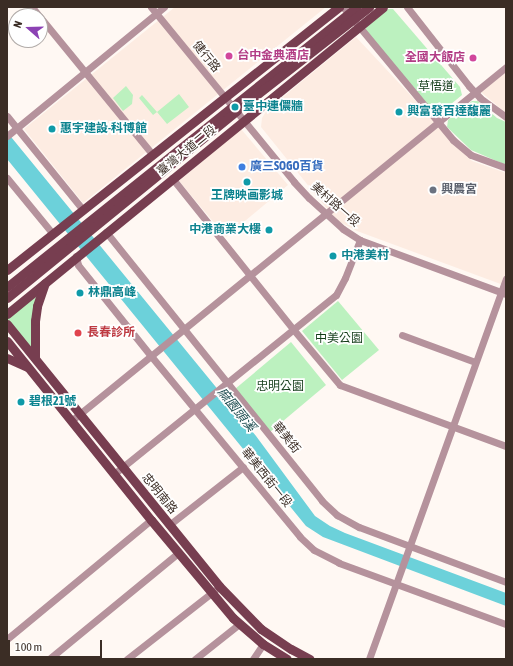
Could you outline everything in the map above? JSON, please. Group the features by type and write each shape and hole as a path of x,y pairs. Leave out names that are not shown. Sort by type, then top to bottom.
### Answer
{"main road":[{"name":"臺灣大道二段","path":"8,269 339,7"},
{"name":"臺灣大道二段","path":"7,314 244,120 351,17 357,7"},
{"name":"臺灣大道二段","path":"7,298 65,246 234,108 351,17 369,7"},
{"name":"臺灣大道二段","path":"351,17 383,7"},
{"name":"臺灣大道二段","path":"7,287 65,246"},
{"path":"35,358 35,321 37,306 46,282"},
{"name":"忠明南路","path":"7,324 219,586 261,629 291,649 310,659"},
{"name":"忠明南路","path":"7,341 178,553 239,624 264,644 287,659"},
{"path":"7,358 30,368"}],"street":[{"name":"健行路","path":"151,7 244,120"},
{"path":"7,136 164,7"},
{"path":"407,7 475,93 506,117"},
{"path":"351,17 438,123 468,153 506,168"},
{"path":"48,26 153,155"},
{"path":"71,421 324,214 506,68"},
{"path":"7,116 15,129 83,210"},
{"name":"美村路一段","path":"244,120 294,182 324,214 360,240 504,293"},
{"path":"7,178 53,234"},
{"path":"172,178 292,329 340,385 506,446"},
{"name":"華美街","path":"106,232 225,384 322,501 337,515 359,527 409,547 506,582"},
{"path":"114,474 336,295 345,278 360,240"},
{"name":"華美西街一段","path":"76,256 78,265 154,354 243,467 300,536 314,550 339,563 397,581 506,624"},
{"path":"369,659 476,362 504,293 506,279"},
{"path":"402,335 476,362"},
{"path":"169,526 243,467"},
{"path":"7,639 151,520"},
{"path":"49,659 178,553"},
{"path":"128,659 219,586"},
{"path":"195,659 239,624"},
{"path":"253,659 264,644"}],"shaded area":[{"path":"175,7 326,7 83,203 24,129"},
{"path":"356,37 472,161 506,173 506,286 357,231 336,220 261,127 262,118 267,110"},
{"path":"506,72 506,113 481,92"},
{"path":"241,129 288,185 226,237 179,181"}],"green space":[{"name":"草悟道","path":"388,9 393,9 460,87 462,95 439,114 432,111 366,32 366,27"},
{"path":"126,86 133,95 132,104 123,111 113,98"},
{"path":"179,94 189,107 167,124 157,112"},
{"path":"142,95 157,112 153,115 139,98"},
{"name":"草悟道","path":"472,101 478,101 497,118 506,122 506,165 471,150 447,127 448,120"},
{"path":"42,287 33,352 7,320 7,317"},
{"name":"中美公園","path":"338,301 379,350 342,380 302,331"},
{"name":"忠明公園","path":"291,342 326,385 270,432 235,389"}],"water":[{"path":"7,132 256,436 315,516 330,526 345,533 506,593 506,606 323,537 306,526 7,159"}],"place":[{"name":"台中金典酒店","path":"229,56"},
{"name":"全國大飯店","path":"473,58"},
{"name":"臺中連儂牆","path":"235,107"},
{"name":"興富發百達馥麗","path":"399,112"},
{"name":"惠宇建設-科博館","path":"52,129"},
{"name":"廣三SOGO百貨","path":"242,167"},
{"name":"王牌映画影城","path":"247,182"},
{"name":"興農宮","path":"433,190"},
{"name":"中港商業大樓","path":"269,230"},
{"name":"中港美村","path":"333,256"},
{"name":"林鼎高峰","path":"80,293"},
{"name":"長春診所","path":"78,333"},
{"name":"碧根21號","path":"21,402"}],"water label":[{"name":"麻園頭溪","path":"236,410"}]}
